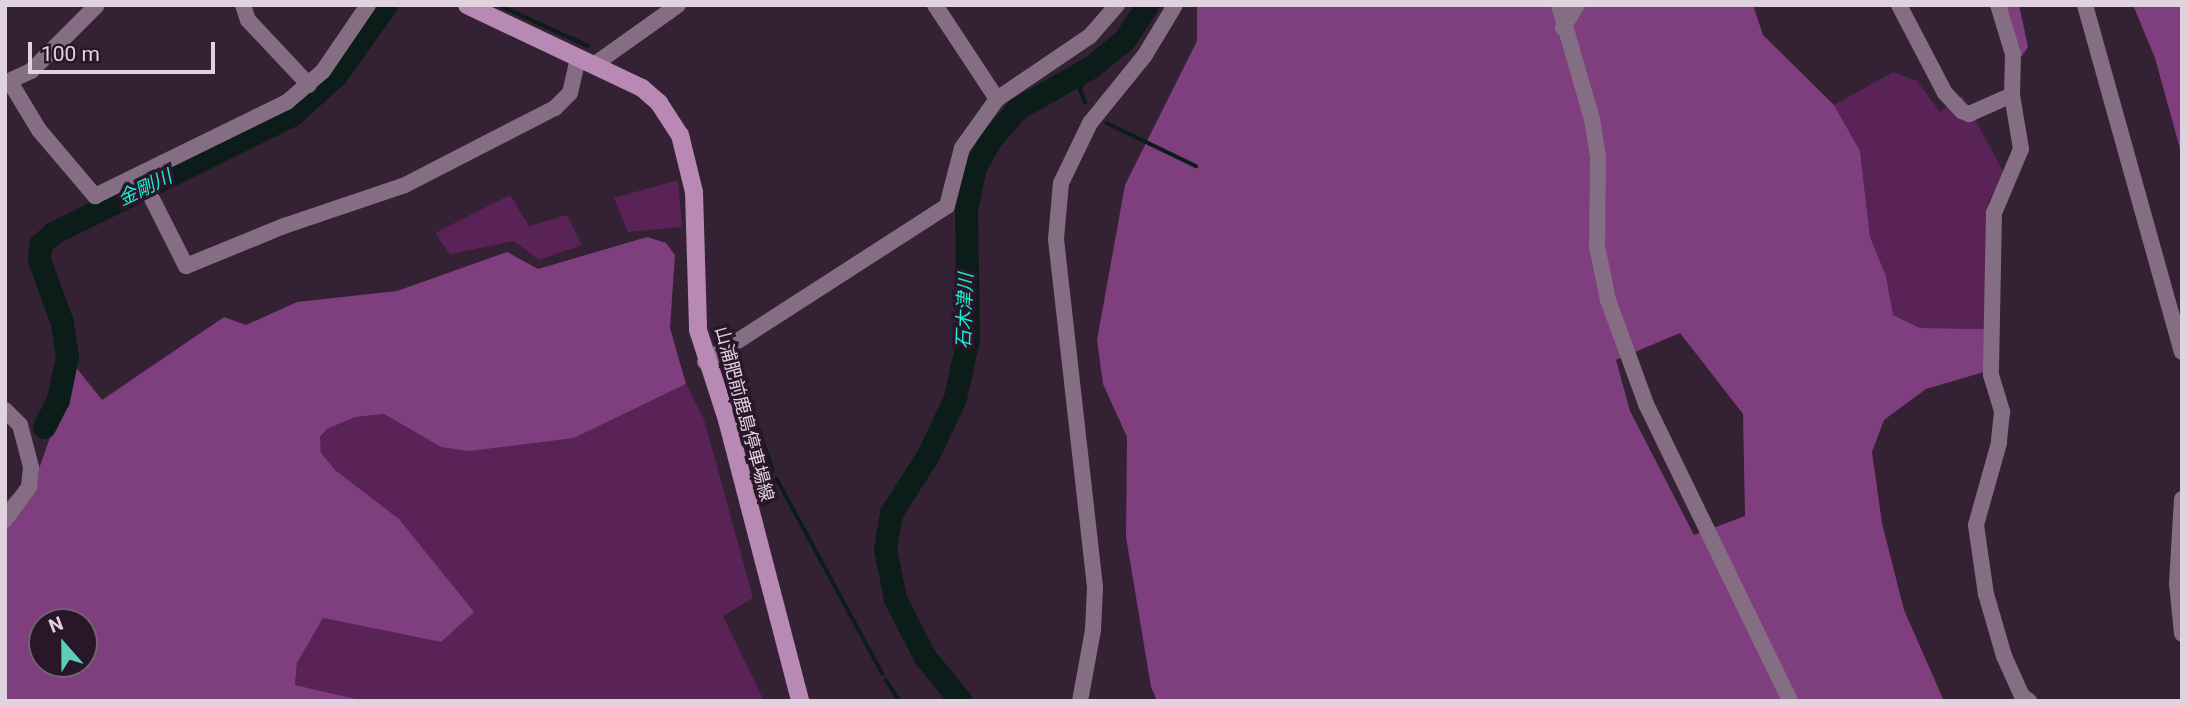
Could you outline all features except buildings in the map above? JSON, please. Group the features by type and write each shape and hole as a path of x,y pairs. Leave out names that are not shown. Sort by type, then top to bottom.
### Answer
{"main road":[{"name":"山浦肥前鹿島停車場線","path":"467,5 622,76 659,103 680,135 694,192 698,330 705,362 727,419 800,701"}],"street":[{"path":"97,5 32,71 8,82 38,130 95,196 286,102 309,85 368,5"},
{"path":"243,5 248,19 309,85"},
{"path":"140,175 186,266 284,226 405,185 555,108 570,93 586,61 678,5"},
{"path":"935,5 997,99"},
{"path":"705,362 947,206 962,148 997,99 1090,36 1117,5"},
{"path":"1080,701 1093,631 1095,587 1056,239 1061,183 1090,123 1145,55 1175,5"},
{"path":"1559,5 1563,28 1592,119 1598,157 1597,246 1608,300 1646,404 1790,701"},
{"path":"1563,28 1577,5"},
{"path":"1899,5 1945,93 1962,111 1969,114 2012,95"},
{"path":"1998,5 2013,54 2012,95 2020,160 1994,213 1991,375 2002,412 1999,443 1976,525 1986,594 2004,656 2022,696 2029,701"},
{"path":"2085,5 2182,352"},
{"path":"5,410 20,425 31,467 29,487 5,520"},
{"path":"2182,499 2177,583 2182,634"}],"shaded area":[{"path":"1197,5 1753,5 1763,35 1834,105 1860,151 1870,237 1886,276 1893,315 1920,328 1984,329 1984,372 1926,389 1884,420 1872,452 1882,523 1904,610 1944,701 1157,701 1151,687 1126,537 1127,437 1103,384 1097,340 1125,185 1197,41","holes":["1680,333 1743,414 1745,516 1694,535 1630,411 1616,360"]},
{"path":"1990,5 2019,5 2028,47 2022,56 2009,61"},
{"path":"2133,5 2182,5 2182,156 2155,58"},
{"path":"1893,72 1917,81 1940,112 1962,95 2005,175 1988,202 1984,329 1920,328 1893,315 1886,276 1870,237 1860,151 1834,105"},
{"path":"678,180 682,227 628,232 614,198"},
{"path":"510,195 529,226 567,215 582,245 539,260 514,241 450,254 435,233"},
{"path":"647,237 666,243 675,255 670,328 686,384 574,438 469,451 441,447 384,414 355,417 327,429 320,437 321,453 335,470 399,519 474,612 441,642 323,618 297,663 295,685 365,701 5,701 5,503 40,466 75,366 102,400 224,317 246,325 297,302 397,291 507,252 538,269"},
{"path":"686,384 704,419 753,598 723,616 764,701 365,701 295,685 297,663 323,618 441,642 321,453 320,437 327,429 355,417 384,414 441,447 574,438"}],"waterway":[{"name":"金剛川","path":"44,427 58,400 67,356 61,320 39,260 40,245 53,233 292,115 336,75 386,5"},
{"path":"499,5 588,46"},
{"name":"石木津川","path":"961,701 925,657 895,599 885,548 891,513 928,455 955,398 968,338 966,209 975,167 990,140 1018,108 1091,67 1125,39 1147,5"},
{"path":"1085,103 1080,90 1091,67"},
{"path":"1107,123 1196,166"},
{"path":"729,363 751,407 773,470"},
{"path":"777,479 883,674"},
{"path":"886,680 900,701"}]}
